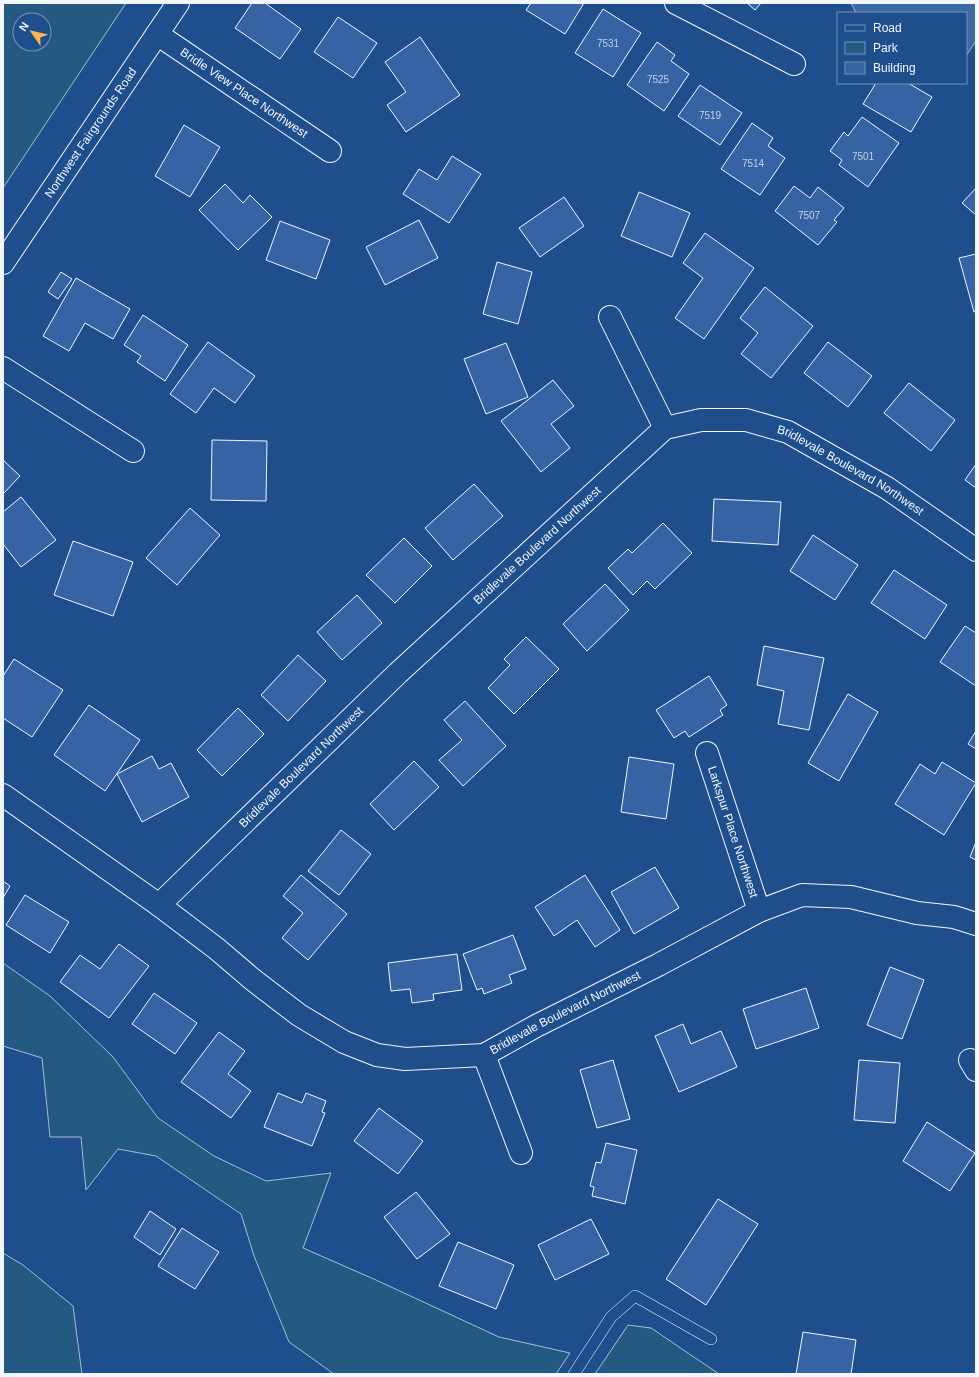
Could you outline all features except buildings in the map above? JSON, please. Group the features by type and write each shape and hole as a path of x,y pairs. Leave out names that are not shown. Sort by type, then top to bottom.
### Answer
{"street":[{"name":"Northwest Fairgrounds Road","path":"3,263 178,3"},
{"path":"676,3 794,64"},
{"name":"Bridle View Place Northwest","path":"157,34 330,151"},
{"path":"610,317 665,428"},
{"path":"3,368 133,451"},
{"name":"Bridlevale Boulevard Northwest","path":"159,905 398,673 665,428 701,420 746,420 788,432 887,488 976,550"},
{"name":"Larkspur Place Northwest","path":"707,753 759,911"},
{"name":"Bridlevale Boulevard Northwest","path":"3,795 159,905 217,949 252,979 299,1015 344,1042 377,1055 405,1059 484,1055 536,1026 658,966 759,911 802,895 851,897 917,913 954,917 976,924"},
{"path":"484,1055 521,1153"}],"lane":[{"path":"574,1374 611,1317 635,1296 711,1339"}],"green space":[{"path":"3,3 126,3 3,188"},
{"path":"3,963 50,996 113,1057 158,1118 214,1156 266,1181 331,1173 303,1248 499,1337 570,1353 556,1374 334,1374 289,1342 254,1256 241,1214 156,1156 118,1149 86,1190 81,1137 50,1137 42,1058 3,1046"},
{"path":"3,1253 23,1265 73,1306 82,1374 3,1374"},
{"path":"628,1325 651,1328 719,1374 595,1374"}],"shaded area":[{"path":"851,3 976,3 976,41 967,54 967,12 856,12"}]}
